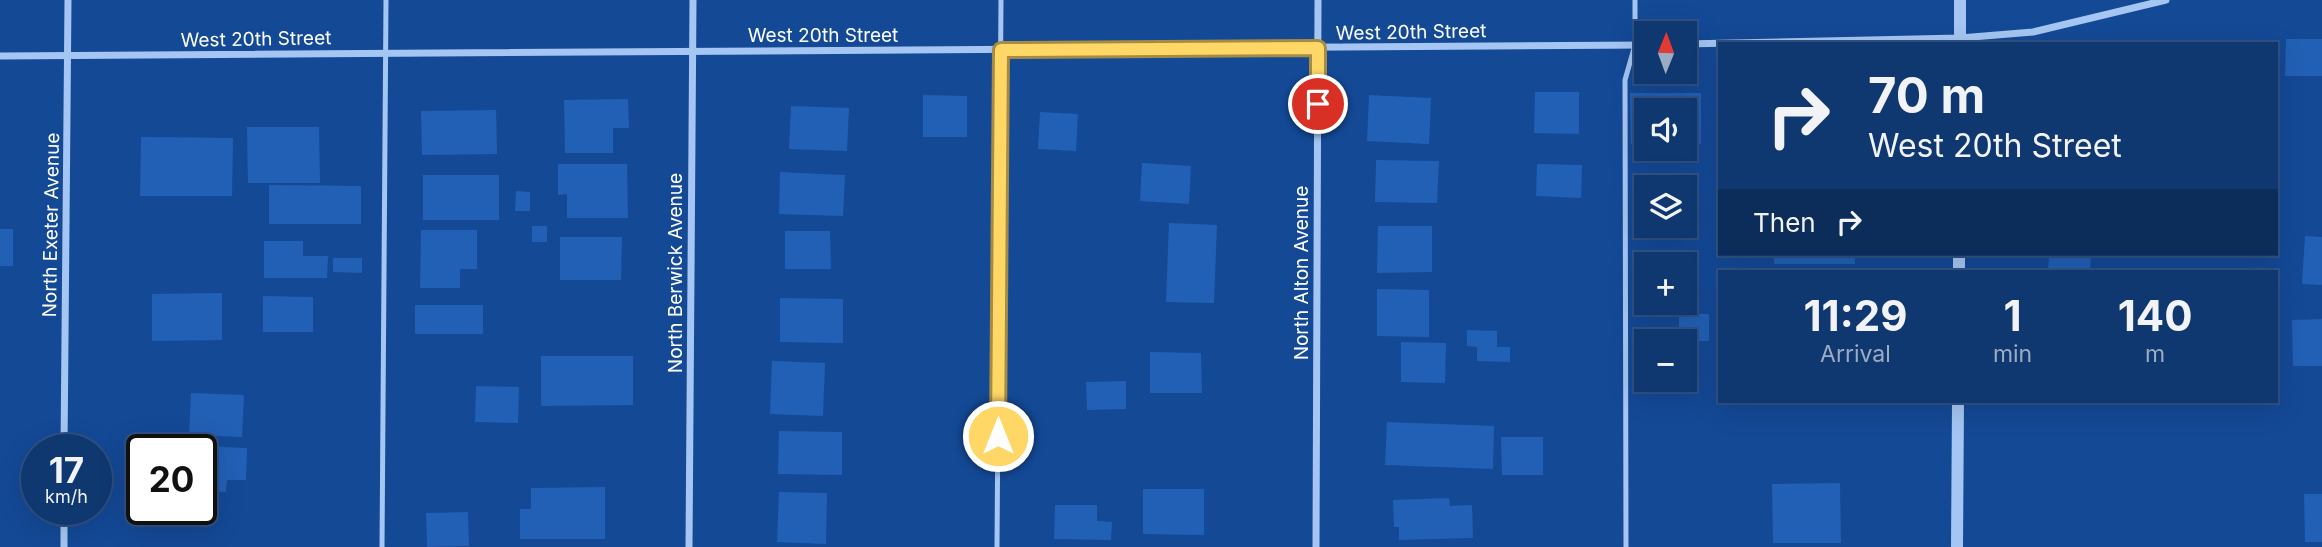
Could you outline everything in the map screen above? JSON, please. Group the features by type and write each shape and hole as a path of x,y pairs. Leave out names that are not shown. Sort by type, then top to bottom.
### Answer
{"street":[{"name":"North Exeter Avenue","path":"64,434 68,0"},
{"name":"North Berwick Avenue","path":"689,547 693,0"},
{"name":"North Alton Avenue","path":"1316,547 1318,0"},
{"path":"1960,0 1960,41"},
{"path":"1868,42 1960,41 2033,32 2072,25 2166,0"},
{"path":"1698,44 1718,44"},
{"name":"West 20th Street","path":"0,56 1634,45"},
{"path":"1957,547 1958,403"},
{"path":"64,525 64,547"}],"lane":[{"path":"382,547 386,0"},
{"path":"997,547 1001,0"},
{"path":"1635,0 1635,21"},
{"path":"1626,547 1625,80 1634,48"}],"building":[{"path":"2286,39 2322,39 2322,76 2285,76"},
{"path":"1535,92 1579,92 1579,134 1534,133"},
{"path":"1630,93 1701,93 1701,144 1697,144 1697,98 1634,98 1634,144 1631,144"},
{"path":"923,95 967,96 967,137 923,137"},
{"path":"1369,95 1431,98 1429,144 1367,141"},
{"path":"628,99 629,128 613,128 613,153 565,153 564,100"},
{"path":"791,106 849,108 847,151 789,149"},
{"path":"496,110 497,154 422,155 421,111"},
{"path":"1040,112 1078,114 1076,151 1038,149"},
{"path":"247,127 319,127 320,183 248,183"},
{"path":"141,137 233,138 232,196 140,196"},
{"path":"1376,160 1439,161 1437,203 1375,202"},
{"path":"1142,163 1191,166 1189,204 1140,201"},
{"path":"558,164 627,164 628,218 567,218 567,194 558,195"},
{"path":"1537,164 1582,165 1581,198 1536,196"},
{"path":"780,172 845,175 843,216 779,214"},
{"path":"423,175 499,175 499,220 423,220"},
{"path":"269,185 361,186 361,224 269,224"},
{"path":"516,191 530,192 530,211 515,211"},
{"path":"1169,223 1217,225 1214,303 1166,302"},
{"path":"532,226 547,226 547,242 532,242"},
{"path":"1378,226 1432,226 1432,272 1377,273"},
{"path":"0,229 13,229 13,266 0,266"},
{"path":"421,230 477,230 477,269 460,269 460,288 420,288"},
{"path":"785,231 830,231 831,269 785,269"},
{"path":"2305,236 2322,237 2322,285 2302,284"},
{"path":"560,237 622,237 621,280 560,280"},
{"path":"264,241 303,241 303,256 328,256 327,278 264,278"},
{"path":"1774,256 1855,256 1855,264 1774,264"},
{"path":"2049,256 2091,256 2090,270 2048,270"},
{"path":"333,258 362,258 362,273 333,272"},
{"path":"1377,289 1429,290 1429,337 1377,336"},
{"path":"222,293 222,340 152,341 152,294"},
{"path":"263,296 313,297 313,332 263,332"},
{"path":"780,298 843,299 843,343 780,342"},
{"path":"415,305 483,305 483,334 415,334"},
{"path":"1709,314 1709,341 1697,341 1697,329 1679,329 1679,315"},
{"path":"2322,319 2322,366 2293,366 2292,320"},
{"path":"1467,330 1497,331 1497,347 1510,347 1510,362 1477,361 1477,347 1467,346"},
{"path":"1401,342 1446,343 1445,383 1401,382"},
{"path":"1150,352 1201,353 1202,393 1150,393"},
{"path":"541,356 633,356 633,405 541,406"},
{"path":"772,361 825,363 823,416 770,414"},
{"path":"1126,381 1126,409 1087,410 1086,382"},
{"path":"476,386 519,387 518,423 475,422"},
{"path":"191,393 244,395 242,437 189,434"},
{"path":"1387,422 1494,426 1493,469 1385,465"},
{"path":"779,431 842,432 842,475 778,474"},
{"path":"1501,437 1543,437 1543,475 1502,475"},
{"path":"217,447 247,448 246,480 227,480 226,492 217,492"},
{"path":"1840,483 1841,543 1773,543 1772,484"},
{"path":"605,487 605,539 520,539 520,509 531,509 531,488"},
{"path":"1143,489 1204,489 1204,535 1143,534"},
{"path":"779,492 827,493 826,544 777,542"},
{"path":"2304,494 2322,494 2322,542 2305,542"},
{"path":"1449,498 1450,506 1472,505 1473,538 1399,540 1399,527 1394,527 1393,500"},
{"path":"1055,505 1097,505 1097,521 1112,522 1111,540 1054,539"},
{"path":"468,512 469,546 427,547 426,513"}],"route":[{"path":"998,436 1001,50 1318,48 1318,104"}]}
